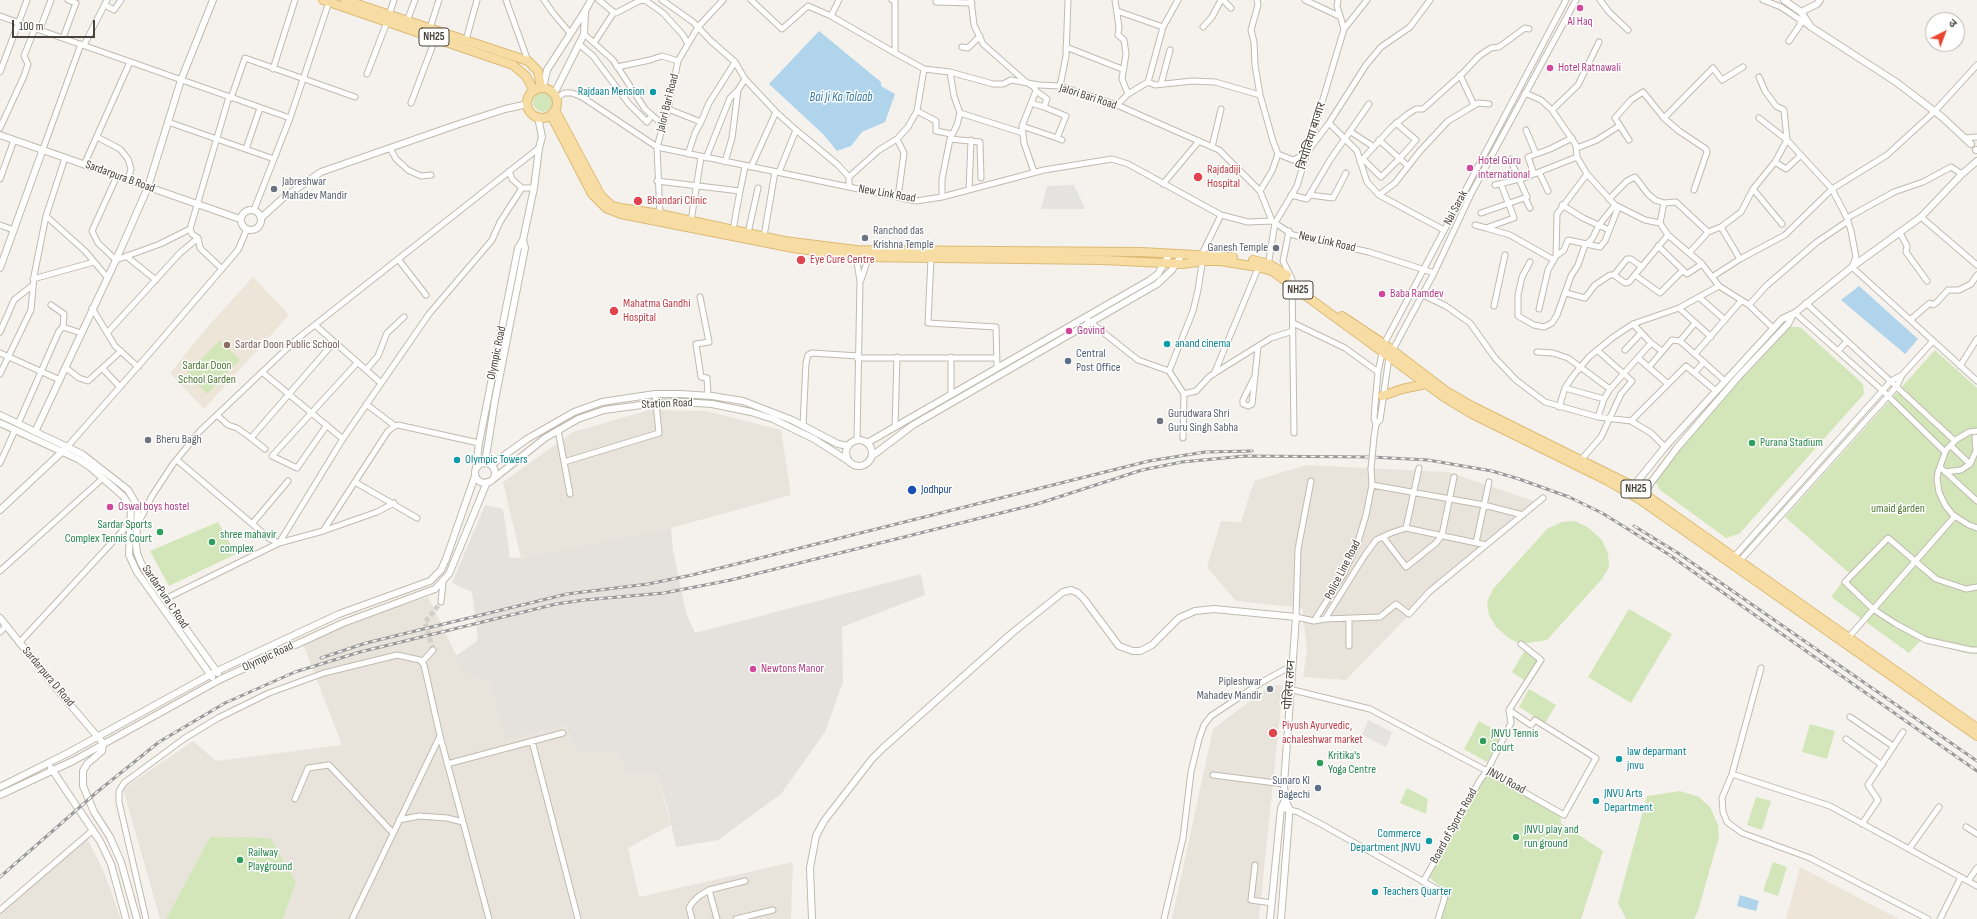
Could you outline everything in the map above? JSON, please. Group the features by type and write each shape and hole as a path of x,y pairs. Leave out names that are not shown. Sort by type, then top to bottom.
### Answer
{"main road":[{"name":"NH25","path":"345,0 436,37 513,65 540,89 555,96"},
{"name":"NH25","path":"326,1 388,18 407,21 528,61"},
{"path":"528,61 538,71 540,89 529,96 528,104 531,112 538,117 553,113 555,96"},
{"name":"NH25","path":"553,113 601,196 616,210 660,218 793,248 932,258 1096,259 1177,264 1202,257"},
{"name":"NH25","path":"660,218 691,221 856,253"},
{"name":"NH25","path":"870,254 951,250 1141,252 1181,256 1222,256 1264,265 1292,282 1391,354 1446,391 1631,489 1977,736"},
{"name":"NH25","path":"1391,354 1426,384 1472,414 1579,462"},
{"path":"1382,396 1409,387 1426,384"},
{"name":"NH25","path":"1734,562 1848,638 1977,728"}],"street":[{"path":"0,72 3,57 27,0"},
{"path":"0,128 28,64 24,56 51,0"},
{"path":"63,38 76,3 68,0"},
{"path":"0,268 2,258 14,230 82,44 106,3 114,10 121,0"},
{"path":"35,432 92,308 116,260 148,187 180,80 213,0"},
{"path":"273,68 295,0"},
{"path":"367,74 394,0"},
{"path":"407,21 415,0"},
{"path":"430,28 439,0"},
{"path":"466,40 477,0"},
{"path":"506,0 528,61"},
{"path":"544,0 570,33"},
{"path":"540,89 547,70 585,11 590,0"},
{"path":"599,0 614,12 620,12 640,1 645,0 663,13 683,35 688,44"},
{"path":"662,0 698,27 735,62 745,79 776,112 838,165 849,177"},
{"name":"Jalori Bari Road","path":"660,218 657,181 657,148 668,109 678,61 698,27 723,0"},
{"name":"Jalori Bari Road","path":"751,0 782,31 808,6 831,16 924,69 950,72 993,84 1003,84 1011,80 1060,86 1117,105 1219,150 1260,191 1273,222"},
{"path":"831,16 839,0"},
{"path":"894,0 895,53"},
{"path":"1060,86 1066,47 1068,0"},
{"path":"1116,0 1119,27 1118,35 1124,40 1126,54 1122,69 1122,79 1128,94"},
{"path":"1117,105 1128,94 1148,82 1163,27 1178,0"},
{"path":"1204,27 1222,0 1231,8"},
{"path":"1257,0 1258,5 1251,30 1254,42 1254,65 1260,95 1278,154 1272,171 1260,191"},
{"path":"1305,0 1340,16"},
{"path":"1338,0 1337,6 1344,29"},
{"path":"1344,29 1367,0"},
{"name":"Nai Sarak","path":"1371,469 1376,424 1374,412 1378,372 1383,348 1566,0"},
{"name":"Nai Sarak","path":"1376,424 1380,420 1382,396 1391,354 1434,273 1472,192 1531,80 1576,0"},
{"path":"1600,0 1609,12 1628,30"},
{"path":"1763,0 1781,7 1896,82 1935,111 1972,144"},
{"path":"1784,0 1801,12 1811,27"},
{"path":"1801,12 1817,4 1820,0"},
{"path":"254,210 290,118 303,80 326,1"},
{"path":"936,2 972,1 974,25 985,46 1047,99 1044,106"},
{"path":"1278,154 1293,160 1306,154 1329,123 1366,65 1381,47 1410,27 1427,1"},
{"path":"555,96 584,34 585,11"},
{"path":"1117,11 1163,27"},
{"path":"594,43 614,12"},
{"path":"1789,41 1800,25 1801,12"},
{"path":"0,16 290,118"},
{"path":"1362,161 1379,140 1396,123 1416,109 1423,109 1479,56 1491,48 1499,47 1525,28 1529,30"},
{"name":"त्रिपोलिया बाजार","path":"1214,374 1264,265 1273,222 1297,186 1344,29"},
{"path":"584,34 617,67 645,109 663,124"},
{"path":"962,47 968,48 980,36"},
{"path":"411,103 436,37"},
{"path":"1552,110 1578,85 1599,42"},
{"path":"580,45 593,56 629,104 647,122 652,115"},
{"path":"1066,47 1122,69"},
{"path":"1161,84 1170,50"},
{"path":"617,67 662,56 678,61"},
{"path":"222,269 200,248 198,238 192,234 190,229 216,138 245,58 303,80 355,97"},
{"path":"84,165 130,62"},
{"path":"688,154 695,133 702,122 709,103 735,62"},
{"path":"1712,277 1740,259 1785,235 1832,189 1887,155 1935,111 1977,65"},
{"path":"1664,118 1713,68 1722,80 1743,67"},
{"path":"848,187 849,177 879,150 897,139 908,127 917,111 924,69"},
{"path":"942,197 942,179 950,137 957,125 960,113 954,96 950,72"},
{"path":"1460,75 1474,105"},
{"path":"1690,252 1708,232 1721,227 1741,212 1753,189 1775,162 1787,140 1784,110 1776,106 1765,91 1759,77"},
{"path":"1524,78 1531,80"},
{"path":"691,221 696,186 703,157 730,98 738,90 745,79"},
{"path":"1148,82 1155,85 1192,81 1215,82 1260,95"},
{"path":"725,162 732,138 738,90"},
{"path":"1034,172 1024,143 1022,126 1036,91"},
{"path":"1629,140 1615,118 1616,115 1627,106 1631,100 1643,92 1664,118 1679,131 1706,149 1707,152 1694,190"},
{"name":"New Link Road","path":"555,96 564,93 572,93 582,97 657,148 916,201 942,197 1034,172 1112,159 1128,164 1221,215 1248,222 1273,222 1293,235 1370,252 1424,268 1434,273"},
{"path":"1525,93 1541,100 1552,110 1572,138 1577,148 1577,157 1587,174 1616,206 1645,220 1660,223"},
{"path":"1022,126 1060,139 1066,116 1044,106 1031,103"},
{"path":"1379,195 1395,183 1408,166 1448,122 1478,103 1489,104"},
{"path":"254,210 245,211 240,219 242,225 247,229 257,228 261,218 283,198 321,172 505,109 528,104"},
{"path":"1291,195 1307,200 1330,160 1351,132 1369,104"},
{"path":"246,149 260,108"},
{"path":"668,109 702,122"},
{"path":"1212,147 1221,109"},
{"path":"917,111 936,121 936,131 950,137 979,141 981,144 981,178"},
{"path":"751,167 776,112"},
{"path":"960,113 1023,134"},
{"name":"Olympic Road","path":"476,468 479,443 518,248 523,240 534,188 539,148 542,137 538,117"},
{"path":"1759,118 1787,140 1800,156 1832,189 1852,231 1856,257 1852,267"},
{"path":"168,122 274,159"},
{"path":"1329,123 1357,151 1362,161 1367,182 1379,195 1444,230"},
{"path":"1362,161 1381,177 1400,158 1416,140 1396,123"},
{"path":"1577,148 1597,140 1619,126"},
{"path":"764,236 777,172 796,130"},
{"path":"1526,130 1536,154"},
{"path":"1351,132 1374,146"},
{"name":"Sardarpura B Road","path":"0,135 240,219"},
{"path":"97,137 114,145 124,154 131,164 128,180"},
{"path":"1965,138 1977,137"},
{"path":"1548,191 1536,173 1528,157 1572,138"},
{"path":"897,139 904,153 898,197"},
{"path":"0,179 14,140"},
{"path":"969,190 971,140"},
{"path":"1379,140 1408,166"},
{"path":"1163,184 1199,141"},
{"path":"390,148 396,159 408,170 421,176 431,175"},
{"path":"20,643 130,523 138,524 152,496 177,460 200,431 297,339 539,148"},
{"path":"1775,162 1786,169 1800,156"},
{"path":"1495,185 1519,179 1577,157"},
{"path":"0,374 31,310 33,282 46,216 65,158"},
{"path":"1510,159 1527,197 1525,198 1530,208"},
{"path":"1641,496 1676,448 1739,376 1788,324 1794,314 1852,267 1921,218 1962,174 1977,161"},
{"path":"733,230 745,167"},
{"path":"1749,305 1766,286 1817,242 1847,220 1894,192 1923,182 1951,167 1962,174"},
{"path":"510,171 512,179 522,188 534,188"},
{"path":"1310,195 1333,198 1346,173"},
{"path":"1555,258 1557,214 1562,205 1587,174"},
{"path":"116,260 98,243 92,231 117,176"},
{"path":"1609,199 1627,181 1635,177 1648,194 1655,200 1664,203 1676,202 1708,232"},
{"path":"657,181 696,186 721,187 740,191"},
{"path":"1486,228 1514,218 1501,184"},
{"path":"278,543 366,404 429,314 492,240 500,222 522,188"},
{"path":"748,233 758,188"},
{"path":"1753,189 1782,224"},
{"path":"1465,190 1472,192"},
{"path":"1481,213 1525,198"},
{"path":"1664,203 1660,223 1668,235 1690,252 1702,264 1718,286 1749,305 1773,328"},
{"path":"1562,205 1583,218 1609,230"},
{"path":"1530,262 1522,277 1518,295 1518,316 1540,327 1548,325 1554,320 1585,245 1592,239 1599,225 1616,206"},
{"path":"1539,309 1548,270 1555,258 1564,250 1568,240 1585,245 1600,247 1605,241 1616,206"},
{"path":"254,210 261,218"},
{"path":"1169,371 1193,311 1202,257 1221,215"},
{"path":"46,216 85,251 107,277"},
{"path":"1921,218 1977,265"},
{"path":"0,225 14,230"},
{"path":"1475,225 1510,235 1555,258"},
{"path":"1721,227 1740,259"},
{"path":"116,260 160,244 190,229"},
{"path":"0,510 68,446 138,367 238,250 247,229"},
{"path":"1288,231 1284,261 1292,282 1294,433"},
{"path":"1900,233 1907,246 1906,252 1927,281"},
{"path":"1614,275 1627,283 1668,235"},
{"path":"108,332 180,253 198,238"},
{"name":"Olympic Road","path":"488,464 495,400 525,248 523,240"},
{"path":"1658,246 1682,271 1687,274 1702,264"},
{"path":"856,253 860,281 857,440"},
{"path":"860,281 870,254"},
{"path":"867,443 951,395 997,366 1085,318 1150,280 1158,274 1169,255"},
{"path":"1494,306 1505,255"},
{"path":"126,256 156,280"},
{"path":"857,440 848,446 846,455 850,462 857,466 864,465 870,461 872,456 913,425 1092,323 1157,284 1166,278 1177,264 1181,256"},
{"path":"932,258 928,323 996,327 997,366"},
{"path":"398,259 426,295"},
{"path":"1566,293 1585,298 1600,281 1610,275 1614,275 1627,259 1631,259 1642,267"},
{"path":"0,332 14,300 33,282 94,262"},
{"path":"1852,267 1932,342 1977,381"},
{"path":"1635,275 1660,293 1682,271"},
{"path":"1910,320 1930,303 1933,305 1937,302 1948,290 1960,290 1971,284 1977,275"},
{"path":"1559,407 1565,388 1581,366 1597,350 1633,324 1679,308 1700,298 1718,286"},
{"path":"1423,295 1446,306 1470,323 1495,358 1516,380 1545,402 1598,417 1631,421 1651,433 1665,447"},
{"path":"700,298 710,342 696,344 701,377 707,378 708,395"},
{"path":"1700,298 1725,320"},
{"path":"1695,354 1741,301"},
{"path":"1806,303 1955,441"},
{"path":"1,459 40,371 59,331 63,327 64,314 51,305"},
{"path":"92,308 108,332 113,343 138,367"},
{"path":"1679,308 1711,337"},
{"path":"1631,489 1665,447 1773,328 1782,319 1794,314"},
{"path":"1794,314 1839,350 1945,452"},
{"path":"366,370 378,356 387,333 404,317"},
{"path":"1085,318 1138,360 1169,371 1184,394 1183,438"},
{"path":"1680,341 1695,323"},
{"path":"1293,324 1345,348 1378,372"},
{"path":"1633,324 1651,343 1662,351"},
{"path":"314,325 381,383"},
{"path":"63,327 81,333"},
{"path":"1184,394 1196,391 1214,374 1271,338 1293,331"},
{"path":"1625,350 1641,333"},
{"path":"1960,366 1977,339"},
{"path":"1649,367 1672,340 1680,341 1725,381"},
{"path":"251,438 334,342"},
{"path":"1839,350 1847,342"},
{"path":"1734,562 1897,386 1902,375 1932,342"},
{"path":"1598,417 1604,399 1610,389 1651,343"},
{"path":"1255,376 1242,402 1248,406 1252,404 1255,376 1258,347"},
{"path":"1579,462 1601,436 1621,394 1632,381 1597,350"},
{"path":"65,368 85,381 88,381 103,369 121,351"},
{"path":"1537,352 1557,354 1568,358 1581,366 1610,389"},
{"path":"0,353 60,380"},
{"path":"802,424 806,364 808,355 812,353 858,357 996,358"},
{"path":"895,427 897,357"},
{"path":"951,357 951,395"},
{"path":"1638,358 1668,384"},
{"path":"327,425 297,468 272,456 357,362"},
{"path":"1694,373 1704,362"},
{"path":"1631,421 1686,366 1716,391"},
{"path":"103,369 120,387"},
{"path":"262,372 343,439"},
{"path":"1734,562 1891,381 1895,377 1902,375"},
{"path":"1565,388 1604,399"},
{"path":"564,462 659,433 655,394"},
{"name":"Station Road","path":"488,464 527,439 574,412 602,402 655,394 708,395 743,401 802,424 838,444 848,446"},
{"name":"Station Road","path":"490,481 531,448 558,430 578,420 604,410 656,403 680,402 712,404 751,412 773,419 814,439 850,462"},
{"path":"366,404 395,426"},
{"name":"SardarPura C Road","path":"0,415 16,427 90,467 128,502 131,508 129,556 137,572 210,674 218,680"},
{"path":"217,415 228,425 238,428 265,449"},
{"name":"SardarPura C Road","path":"0,423 35,432 68,446 96,463 128,490 138,507 137,553 150,579 217,671 218,680"},
{"path":"323,531 388,431 395,426 398,425 479,443"},
{"path":"558,430 570,494"},
{"path":"1977,431 1969,432 1950,446 1945,452 1937,479 1939,492 1945,505 1955,516 1977,528"},
{"path":"1945,472 1962,470 1970,464 1976,451 1976,438 1969,432"},
{"path":"857,440 867,443 872,451 872,456"},
{"path":"1950,446 1970,464"},
{"path":"177,460 270,539 278,543"},
{"path":"481,463 488,464 494,472 490,481 480,481 475,476 476,468 481,463"},
{"path":"1940,467 1977,501"},
{"path":"1406,528 1419,468"},
{"name":"Police Line Road","path":"1314,620 1343,575 1357,545 1366,515 1372,485 1371,469"},
{"name":"Olympic Road","path":"0,787 158,704 210,674 339,614 430,581 441,570 475,476"},
{"path":"1383,537 1406,567 1436,543 1442,535 1454,477"},
{"path":"0,571 103,478"},
{"path":"252,524 288,480"},
{"name":"Olympic Road","path":"2,794 52,771 163,712 218,680 373,610 425,594 435,589 449,574 490,481"},
{"path":"1296,617 1298,549 1311,481"},
{"path":"355,482 417,518"},
{"path":"1476,543 1489,482"},
{"path":"1372,485 1484,504 1523,515"},
{"path":"812,919 810,868 816,836 824,821 883,748 1012,633 1063,592 1071,590 1078,593 1119,646 1133,651 1140,651 1152,645 1179,618 1195,611 1214,609 1314,620 1380,617 1396,604 1409,614 1429,592 1543,498"},
{"path":"165,599 278,543 323,531 377,512 394,504"},
{"path":"1848,638 1955,516"},
{"path":"1325,619 1376,540 1406,528 1486,545"},
{"path":"1977,588 1966,589 1936,579 1914,562 1888,538 1846,582 1873,609 1896,624 1926,640 1977,650"},
{"path":"440,602 443,582"},
{"name":"पोलिस लय्न","path":"1289,808 1285,800 1284,784 1289,689 1296,617"},
{"name":"Sardarpura D Road","path":"0,618 61,694 98,735 103,743"},
{"path":"1349,618 1349,646"},
{"path":"0,632 6,626"},
{"path":"1510,710 1541,660 1521,644"},
{"path":"422,662 432,650"},
{"path":"146,919 118,802 119,791 124,783 155,758 204,726 286,686 324,672 394,655 401,655 422,662"},
{"path":"422,662 447,764 489,919"},
{"path":"1164,919 1183,838 1191,772 1198,739 1204,725 1211,716 1262,682 1291,666"},
{"path":"1761,668 1732,774 1722,798 1723,812 1727,822 1742,833 1810,858 1928,919"},
{"name":"JNVU Road","path":"1289,689 1370,709 1487,771 1564,815 1596,758 1535,720 1531,725 1510,710"},
{"name":"Board of Sports Road","path":"1424,882 1480,780 1487,771 1511,723 1510,710"},
{"path":"1850,717 1894,746"},
{"path":"447,764 563,732"},
{"path":"1862,824 1878,800 1868,785 1903,732"},
{"path":"352,919 440,736"},
{"path":"1846,738 1882,765"},
{"path":"532,741 578,919"},
{"path":"103,743 102,751 87,764 83,771 83,786 94,812 110,837 121,862 137,919"},
{"path":"48,763 93,830 111,864 126,919"},
{"path":"295,799 308,768 329,765 393,833"},
{"path":"1732,774 1819,802 1977,886"},
{"path":"1213,775 1284,784"},
{"path":"0,787 2,794"},
{"path":"1270,919 1281,808 1285,800"},
{"path":"1909,849 1939,807"},
{"path":"1281,808 1289,808 1321,824 1442,892 1445,897 1438,919"},
{"path":"1281,919 1289,808"},
{"path":"400,820 426,817 447,818 463,822"},
{"path":"1966,826 1977,834"},
{"path":"0,910 93,830"},
{"path":"1255,865 1251,900 1272,903"},
{"path":"1968,881 1977,868"},
{"path":"1940,919 1961,877"},
{"path":"692,919 689,908 699,896 709,890 745,881"},
{"path":"709,890 716,919"},
{"path":"736,919 773,910"}],"shaded area":[{"path":"1074,185 1085,209 1041,209 1047,186"},
{"name":"Sardar Doon Public School","path":"253,277 289,315 204,409 170,373 209,325"},
{"path":"649,410 706,411 781,430 791,495 671,528 521,558 503,482 573,432"},
{"path":"1306,465 1448,472 1540,503 1415,609 1346,680 1303,677 1307,650 1302,608 1236,601 1207,567 1221,521 1241,522 1254,481"},
{"path":"485,505 503,509 510,558 521,558 671,528 673,550 686,613 695,633 921,574 925,595 842,627 843,682 825,732 781,794 718,840 676,847 668,810 657,772 628,776 619,752 575,752 566,725 504,740 490,682 467,677 456,656 478,640 472,592 452,583"},
{"path":"428,597 467,677 490,682 504,740 566,725 575,752 619,752 628,776 657,772 671,825 628,848 639,897 793,862 791,919 283,919 296,882 210,837 166,919 160,919 123,789 193,741 216,761 342,745 303,644 379,612"},
{"path":"1271,685 1283,685 1259,919 1172,919 1213,729"},
{"path":"1368,720 1392,732 1386,747 1362,735"},
{"path":"86,836 104,872 121,919 0,919 0,908"},
{"path":"1800,867 1899,919 1786,919"}],"green space":[{"path":"543,92 550,95 553,102 550,109 543,112 536,109 533,102 536,95"},
{"name":"Purana Stadium","path":"1790,327 1800,327 1863,384 1864,394 1739,534 1726,538 1660,490 1654,478 1715,409 1710,404 1740,372 1745,376"},
{"name":"Sardar Doon School Garden","path":"220,340 240,360 207,394 187,373"},
{"name":"umaid garden","path":"1935,350 1977,388 1977,654 1965,653 1922,639 1909,653 1831,597 1849,573 1785,517"},
{"path":"1575,521 1589,528 1602,540 1608,553 1609,567 1602,579 1547,640 1521,644 1510,639 1496,627 1489,615 1487,602 1493,589 1547,529 1562,522"},
{"path":"218,522 236,554 169,586 150,551"},
{"path":"1629,609 1672,634 1631,703 1588,677"},
{"path":"1525,650 1539,659 1525,681 1512,672"},
{"path":"1529,689 1556,705 1545,723 1519,707"},
{"name":"JNVU Tennis Court","path":"1479,721 1503,734 1487,762 1464,749"},
{"path":"1810,724 1835,731 1827,759 1802,752"},
{"name":"JNVU play and run ground","path":"1485,773 1560,812 1561,823 1603,851 1581,919 1441,919 1450,894 1427,876"},
{"path":"1407,788 1428,799 1426,814 1400,803"},
{"path":"1680,791 1699,797 1710,807 1718,825 1719,837 1698,911 1694,919 1626,919 1618,903 1647,796"},
{"path":"1756,797 1771,801 1762,830 1747,825"},
{"name":"Railway Playground","path":"210,837 270,838 296,882 283,919 166,919"},
{"path":"1773,862 1787,867 1778,896 1763,891"}],"water":[{"name":"Bai Ji Ka Talaab","path":"819,31 881,82 881,86 895,94 885,122 862,132 851,146 837,151 823,134 769,84"},
{"path":"1859,286 1918,339 1905,354 1841,300"},
{"path":"1740,895 1759,901 1756,911 1737,906"}],"tunnel":[{"path":"433,650 425,622 441,602"}],"railway":[{"path":"321,658 366,643 567,594 648,584 692,575 1149,461 1205,452 1252,451"},
{"path":"0,877 97,792 159,742 225,703 295,672 360,652 556,604 664,593 731,580 1037,504 1142,470 1182,462 1245,456 1371,457 1428,460 1492,471 1569,497 1602,513 1668,554 1977,771"},
{"path":"1634,526 1678,553 1977,761"}],"place":[{"name":"Al Haq","path":"1580,8"},
{"name":"Hotel Ratnawali","path":"1550,68"},
{"name":"Rajdaan Mension","path":"653,92"},
{"name":"Hotel Guru international","path":"1470,168"},
{"name":"Rajdadiji Hospital","path":"1198,177"},
{"name":"Jabreshwar Mahadev Mandir","path":"274,189"},
{"name":"Bhandari Clinic","path":"638,201"},
{"name":"Ranchod das Krishna Temple","path":"865,238"},
{"name":"Ganesh Temple","path":"1276,248"},
{"name":"Eye Cure Centre","path":"801,260"},
{"name":"Baba Ramdev","path":"1382,294"},
{"name":"Mahatma Gandhi Hospital","path":"614,311"},
{"name":"Govind","path":"1069,331"},
{"name":"anand cinema","path":"1167,344"},
{"name":"Sardar Doon Public School","path":"227,345"},
{"name":"Central Post Office","path":"1068,361"},
{"name":"Gurudwara Shri Guru Singh Sabha","path":"1160,421"},
{"name":"Bheru Bagh","path":"148,440"},
{"name":"Purana Stadium","path":"1752,443"},
{"name":"Olympic Towers","path":"457,460"},
{"name":"Jodhpur","path":"912,490"},
{"name":"Oswal boys hostel","path":"110,507"},
{"name":"Sardar Sports Complex Tennis Court","path":"160,532"},
{"name":"shree mahavir complex","path":"212,542"},
{"name":"Newtons Manor","path":"753,669"},
{"name":"Pipleshwar Mahadev Mandir","path":"1270,689"},
{"name":"Piyush Ayurvedic, achaleshwar market","path":"1273,733"},
{"name":"JNVU Tennis Court","path":"1483,741"},
{"name":"law deparmant jnvu","path":"1619,759"},
{"name":"Kritika's Yoga Centre","path":"1320,763"},
{"name":"Sunaro KI Bagechi","path":"1318,788"},
{"name":"JNVU Arts Department","path":"1596,801"},
{"name":"JNVU play and run ground","path":"1516,837"},
{"name":"Commerce Department JNVU","path":"1429,841"},
{"name":"Railway Playground","path":"240,860"},
{"name":"Teachers Quarter","path":"1375,892"}]}
